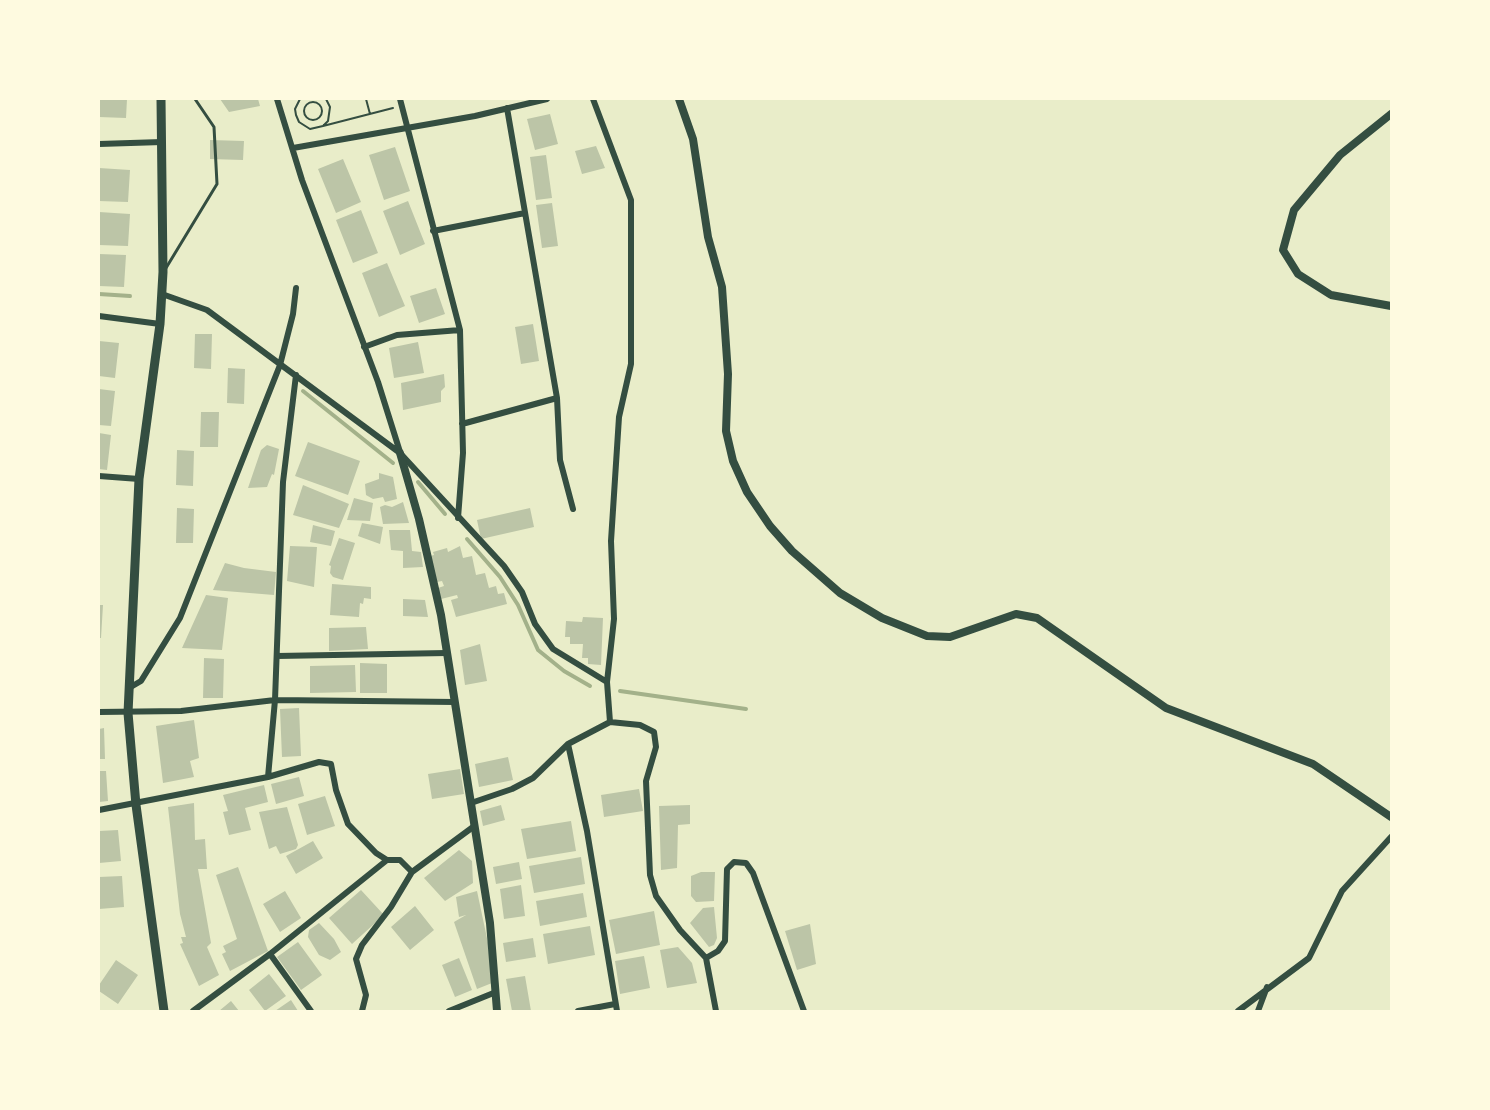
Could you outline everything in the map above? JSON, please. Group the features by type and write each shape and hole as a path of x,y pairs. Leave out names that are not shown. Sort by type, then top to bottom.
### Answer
{"main road":[{"path":"161,99 162,294 139,479 129,713 136,805 164,1011"}],"street":[{"path":"277,99 302,180 378,382 419,519 455,702 490,923 497,1011"},
{"path":"293,148 475,116 547,99"},
{"path":"593,99 631,200 631,364 619,417 611,541 614,619 607,682 610,722"},
{"path":"679,99 693,139 708,237 722,287 728,374 726,431 733,461 747,492 770,526 792,551 840,593 882,618 927,636 950,637 1016,614 1037,618 1166,708 1313,764 1391,817"},
{"path":"400,102 460,330 462,424 461,505 458,518"},
{"path":"507,108 557,398 560,460 573,509"},
{"path":"1391,114 1340,155 1294,210 1283,250 1298,274 1331,295 1391,306"},
{"path":"99,144 162,142"},
{"path":"433,231 525,213"},
{"path":"129,688 141,681 180,618 280,365 293,314 296,288"},
{"path":"162,294 207,310 400,453 504,566 522,592 535,624 553,649 607,682"},
{"path":"99,316 160,324"},
{"path":"364,347 398,335 460,330"},
{"path":"268,777 275,700 283,482 296,375"},
{"path":"462,424 557,398"},
{"path":"99,476 139,479"},
{"path":"277,656 447,653"},
{"path":"99,712 181,711 275,700 455,702"},
{"path":"471,803 512,789 533,778 568,744 610,722 640,725 654,732 656,747 646,781 650,875 656,896 680,930 706,958 716,1011"},
{"path":"568,744 587,831 616,1007 578,1011"},
{"path":"99,810 136,805 268,777 319,762 331,764 336,790 348,824 387,860"},
{"path":"362,1011 367,1001 356,959 412,872 473,827"},
{"path":"1238,1011 1268,986 1309,958 1342,891 1391,837"},
{"path":"193,1011 270,954 387,860 400,860 412,872"},
{"path":"706,958 718,951 725,941 727,869 734,862 746,863 753,873 804,1011"},
{"path":"270,954 311,1011"},
{"path":"1258,1011 1268,986"},
{"path":"449,1011 496,992"}],"lane":[{"path":"163,272 217,184 214,127 195,99"}],"path":[{"path":"300,99 295,109 296,116 304,127 317,129 370,114 400,102"},
{"path":"324,126 331,114 326,99"},
{"path":"366,99 370,114"},
{"path":"310,101 317,104 321,110 320,116 314,120 308,119 304,113 310,101"},
{"path":"321,110 330,107"},
{"path":"296,116 304,113"},
{"path":"314,120 317,129"}],"building":[{"path":"99,99 127,99 126,118 99,117"},
{"path":"220,99 258,99 260,106 229,112"},
{"path":"550,114 558,144 535,150 527,119"},
{"path":"210,140 244,141 243,160 210,159"},
{"path":"596,146 605,168 582,174 575,151"},
{"path":"395,147 410,191 384,200 369,155"},
{"path":"546,155 552,198 536,200 530,157"},
{"path":"343,159 361,202 336,213 318,169"},
{"path":"99,168 130,170 128,202 99,201"},
{"path":"408,201 425,244 400,255 383,211"},
{"path":"552,203 558,246 542,248 536,205"},
{"path":"361,210 378,253 353,263 336,220"},
{"path":"99,212 130,214 128,246 99,245"},
{"path":"99,254 126,255 124,287 99,286"},
{"path":"387,263 405,306 379,317 362,273"},
{"path":"436,288 445,314 419,323 410,296"},
{"path":"533,324 539,361 521,364 515,327"},
{"path":"195,334 212,334 211,369 194,368"},
{"path":"99,341 119,343 115,378 99,376"},
{"path":"418,342 424,373 394,378 389,348"},
{"path":"228,368 245,369 244,404 227,403"},
{"path":"444,374 445,387 441,391 441,402 403,410 401,383"},
{"path":"99,389 115,391 111,426 99,425"},
{"path":"201,412 219,412 218,447 200,447"},
{"path":"99,433 111,435 107,470 99,469"},
{"path":"308,442 360,461 348,495 295,476"},
{"path":"267,445 279,449 274,475 272,474 267,487 248,488 261,450"},
{"path":"177,450 194,451 193,486 176,485"},
{"path":"379,473 393,477 397,499 385,502 383,497 373,499 366,495 365,484 379,479"},
{"path":"303,485 349,504 339,528 293,515"},
{"path":"354,498 373,503 370,521 347,520"},
{"path":"403,502 409,523 383,524 380,507 385,505 392,507"},
{"path":"177,508 194,509 193,543 176,543"},
{"path":"530,508 534,527 481,539 477,520"},
{"path":"362,523 383,527 380,544 358,536"},
{"path":"313,525 335,531 331,546 310,542"},
{"path":"389,530 410,530 412,551 421,552 423,567 403,568 403,551 391,550"},
{"path":"339,538 355,543 343,580 333,577 329,565"},
{"path":"290,546 317,547 314,587 287,581"},
{"path":"460,546 463,558 472,556 476,575 485,573 489,588 496,586 498,594 504,593 507,604 456,617 451,600 458,598 457,595 441,599 438,588 444,586 442,581 437,582 430,556 434,555 433,552 447,548 448,552"},
{"path":"225,563 276,572 274,595 213,590"},
{"path":"332,584 371,587 371,599 364,598 363,604 360,603 359,617 330,615"},
{"path":"206,595 228,598 222,650 182,648"},
{"path":"403,599 425,600 428,617 403,616"},
{"path":"99,605 103,605 101,638 99,638"},
{"path":"583,617 603,618 601,665 588,664 588,658 582,658 583,644 570,644 570,637 565,637 566,621 582,622"},
{"path":"366,627 368,649 329,651 329,628"},
{"path":"480,644 487,681 465,685 460,650"},
{"path":"204,658 224,659 223,698 203,698"},
{"path":"360,663 387,664 387,693 360,693"},
{"path":"355,665 356,692 310,693 310,666"},
{"path":"299,708 301,756 282,757 280,709"},
{"path":"194,720 199,758 190,761 194,777 163,783 156,726"},
{"path":"104,728 105,759 99,759 99,729"},
{"path":"508,757 513,780 479,787 475,764"},
{"path":"460,769 464,794 432,799 428,774"},
{"path":"99,771 106,771 108,801 99,802"},
{"path":"299,777 304,796 276,804 271,784"},
{"path":"264,785 268,802 245,808 251,830 229,835 223,812 228,811 223,795"},
{"path":"639,789 643,811 604,817 601,795"},
{"path":"325,796 335,826 307,835 298,804"},
{"path":"194,803 195,840 205,839 207,869 198,869 211,943 207,947 219,975 199,986 180,944 183,943 181,937 186,937 180,914 168,807"},
{"path":"501,805 505,820 483,826 480,811"},
{"path":"690,805 690,824 678,825 677,868 661,870 659,806"},
{"path":"287,807 298,845 296,849 280,854 276,846 269,849 259,812"},
{"path":"571,821 576,851 527,859 521,829"},
{"path":"118,830 121,861 99,863 99,831"},
{"path":"313,841 323,858 296,874 286,856"},
{"path":"459,850 472,861 473,883 445,901 424,878"},
{"path":"581,857 585,884 534,893 529,866"},
{"path":"519,862 522,879 496,884 493,867"},
{"path":"238,867 268,951 230,971 222,954 226,952 223,946 237,939 216,875"},
{"path":"701,872 715,872 714,901 696,902 691,896 691,876"},
{"path":"122,876 124,907 99,909 99,877"},
{"path":"521,885 525,916 504,919 500,889"},
{"path":"361,890 384,915 352,944 329,918"},
{"path":"285,891 301,918 280,932 263,904"},
{"path":"477,891 488,943 492,983 477,989 454,922 466,915 459,917 456,897"},
{"path":"583,893 587,917 540,926 536,901"},
{"path":"415,906 434,930 410,950 391,927"},
{"path":"714,907 717,938 714,945 709,947 690,923 703,908"},
{"path":"654,911 660,945 616,954 609,920"},
{"path":"319,923 334,939 341,952 330,960 319,955 308,937 309,930"},
{"path":"810,924 816,964 797,970 785,931"},
{"path":"590,926 595,955 548,964 543,934"},
{"path":"533,938 536,957 506,962 503,943"},
{"path":"298,942 322,975 301,990 277,957"},
{"path":"678,947 692,963 697,983 667,988 660,950"},
{"path":"644,956 650,988 620,994 615,961"},
{"path":"459,958 472,990 455,997 442,965"},
{"path":"116,960 138,975 118,1004 99,991 99,985"},
{"path":"269,974 286,996 265,1011 249,990"},
{"path":"525,976 531,1011 512,1011 506,979"},
{"path":"291,1000 298,1011 275,1011"},
{"path":"231,1001 239,1011 219,1011"}],"waterway":[{"path":"99,294 130,296"},
{"path":"303,391 393,463"},
{"path":"418,482 445,514"},
{"path":"467,539 500,577 518,605 538,650 564,671 590,686"},
{"path":"620,691 746,709"}]}
